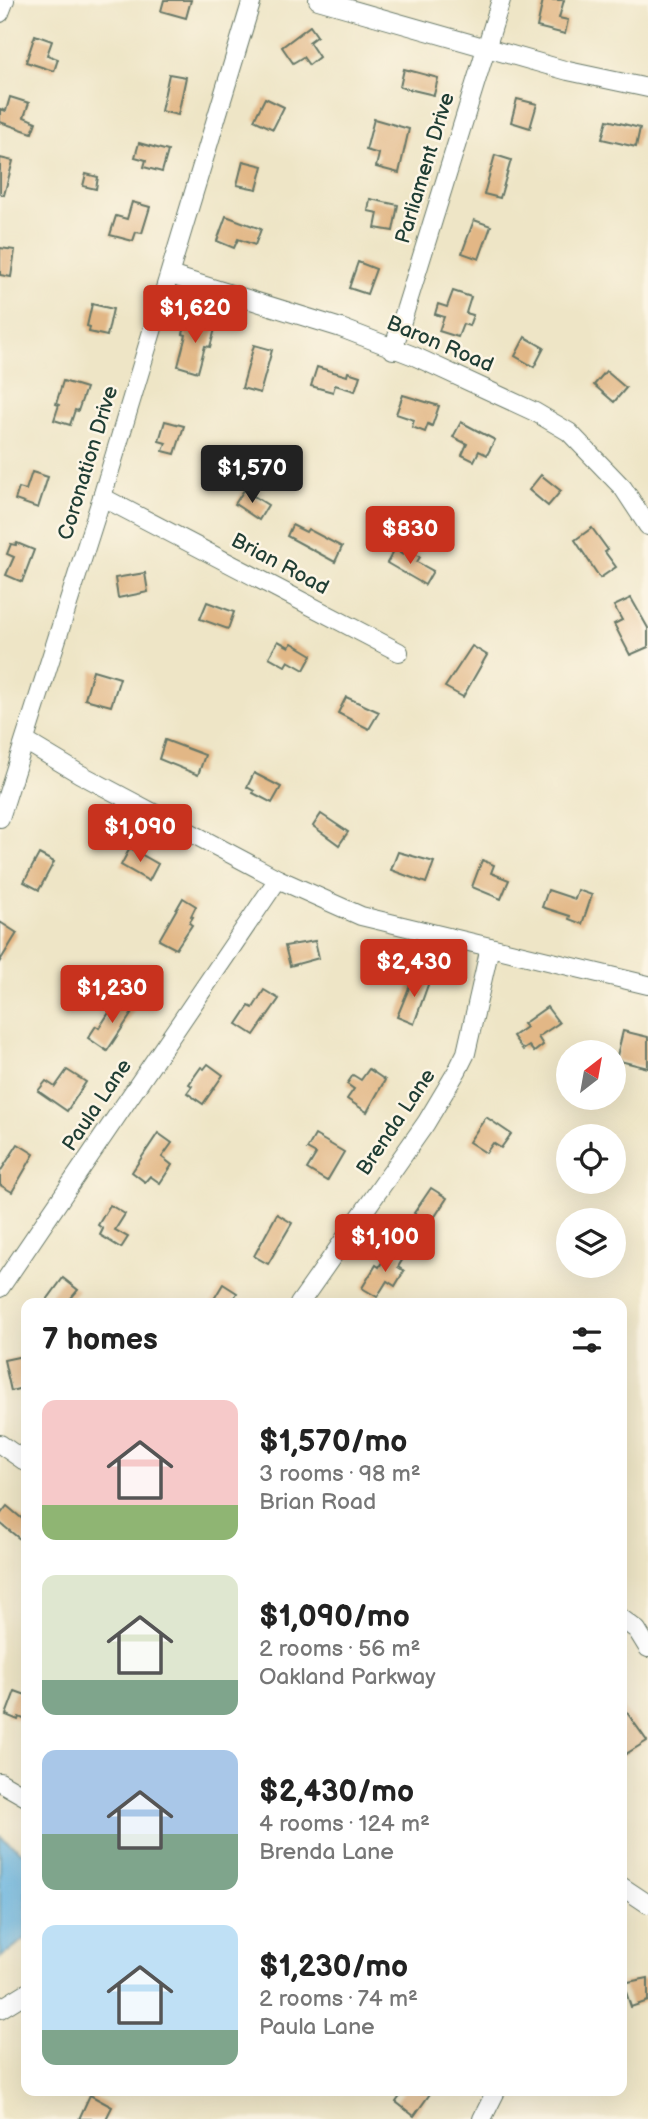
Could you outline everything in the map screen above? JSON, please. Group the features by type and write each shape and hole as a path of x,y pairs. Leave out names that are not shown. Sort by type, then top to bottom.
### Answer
{"street":[{"path":"0,13 5,0"},
{"name":"Coronation Drive","path":"0,818 102,497 251,0"},
{"path":"318,0 568,71 648,88"},
{"name":"Parliament Drive","path":"393,350 501,0"},
{"name":"Baron Road","path":"170,275 341,328 414,356 535,412 569,432 622,488 648,526"},
{"name":"Brian Road","path":"102,497 399,652"},
{"path":"25,741 80,774 278,879 361,916 648,985"},
{"name":"Paula Lane","path":"0,1288 278,879"},
{"name":"Brenda Lane","path":"303,1298 426,1123 457,1071 466,1053 490,947"},
{"path":"0,1444 21,1459"},
{"path":"627,1623 636,1630 648,1648"},
{"path":"0,1782 21,1794"},
{"path":"627,1895 648,1904"},
{"path":"0,2009 21,1996"},
{"path":"482,2119 494,2096"}],"water":[{"path":"0,1836 21,1851 21,1942 0,1958"}],"building":[{"path":"164,0 191,0 186,18 161,11"},
{"path":"543,0 564,0 559,18 568,20 565,34 537,27"},
{"path":"310,26 317,36 309,42 319,57 309,65 303,57 293,63 282,47"},
{"path":"35,35 52,41 47,55 58,59 54,71 26,62"},
{"path":"404,69 438,78 434,95 400,87"},
{"path":"169,74 186,77 178,115 161,111"},
{"path":"10,97 29,103 24,117 36,122 32,133 0,122 0,109 6,111"},
{"path":"265,98 284,107 273,129 254,120"},
{"path":"517,99 537,104 530,128 511,122"},
{"path":"374,119 409,129 399,173 376,167 379,154 366,150"},
{"path":"607,120 640,128 636,147 602,139"},
{"path":"139,143 168,151 162,172 144,167 146,160 135,157"},
{"path":"495,155 511,160 500,198 484,194"},
{"path":"0,158 13,161 4,195 0,194"},
{"path":"243,161 263,166 257,189 237,185"},
{"path":"86,174 98,177 96,189 83,186"},
{"path":"370,199 398,205 393,231 375,228 378,213 368,211"},
{"path":"132,202 150,207 142,233 136,232 133,241 110,235 116,216 127,219"},
{"path":"226,216 261,229 255,245 238,239 234,248 217,241"},
{"path":"474,220 491,226 479,259 462,253"},
{"path":"0,248 15,250 11,277 0,275"},
{"path":"358,262 376,269 367,294 349,288"},
{"path":"453,291 471,297 466,313 473,315 469,326 463,324 458,337 439,331 444,317 435,314 438,304 447,307"},
{"path":"92,304 113,309 107,336 89,332 90,327 87,326"},
{"path":"192,322 215,329 210,347 205,346 198,372 178,366 186,335 183,334 186,323"},
{"path":"525,337 544,348 534,367 515,356"},
{"path":"254,345 272,350 260,393 242,388"},
{"path":"317,367 347,376 348,372 360,376 355,391 335,385 333,392 311,386"},
{"path":"606,371 626,388 614,402 594,385"},
{"path":"63,381 86,388 70,425 54,420"},
{"path":"403,395 439,406 432,426 428,424 425,432 412,427 414,420 396,414"},
{"path":"165,421 184,426 175,454 163,451 166,443 159,441"},
{"path":"461,422 495,440 487,455 479,451 474,461 462,455 467,444 453,437"},
{"path":"32,472 48,477 38,508 15,500 19,488 26,490"},
{"path":"541,475 561,491 548,506 529,490"},
{"path":"244,490 268,505 259,520 235,504"},
{"path":"292,525 306,532 308,529 342,547 335,562 287,536"},
{"path":"592,528 616,567 600,578 575,540"},
{"path":"17,543 34,550 22,582 6,575 14,557 7,554 11,544"},
{"path":"405,548 420,557 417,562 433,571 425,585 387,563 395,549 403,554"},
{"path":"145,573 148,592 118,598 115,578"},
{"path":"631,598 648,628 648,647 630,655 614,624 622,620 614,606"},
{"path":"207,602 234,612 228,629 200,619"},
{"path":"278,641 289,647 292,643 312,655 304,670 288,661 285,666 269,657"},
{"path":"472,646 487,655 463,697 445,687"},
{"path":"93,670 120,678 111,706 85,699"},
{"path":"346,697 379,712 369,729 338,713"},
{"path":"165,740 205,755 198,775 159,759"},
{"path":"254,773 281,787 272,803 247,787"},
{"path":"321,814 348,832 339,845 313,826"},
{"path":"130,848 158,864 149,881 121,865"},
{"path":"398,852 434,862 426,883 391,870"},
{"path":"39,854 54,862 39,890 24,882"},
{"path":"482,860 494,865 491,873 509,880 501,899 472,887"},
{"path":"548,890 575,899 578,890 592,895 582,924 569,919 570,916 542,907"},
{"path":"183,898 196,906 189,923 192,925 176,949 159,940"},
{"path":"0,922 17,933 0,961"},
{"path":"315,941 319,958 290,966 285,946"},
{"path":"415,973 430,979 414,1024 397,1017"},
{"path":"264,990 279,999 254,1035 237,1024 249,1006 253,1008"},
{"path":"118,999 134,1010 107,1051 88,1038 96,1026 99,1028"},
{"path":"547,1007 559,1023 538,1037 543,1045 534,1052 529,1046 523,1050 513,1036 526,1027 523,1024"},
{"path":"623,1031 648,1037 648,1068 626,1062 626,1040 621,1040"},
{"path":"208,1064 223,1075 203,1104 187,1093 192,1086 189,1084 201,1067 204,1069"},
{"path":"369,1069 385,1080 367,1112 347,1099 354,1089 347,1084 353,1075 361,1080"},
{"path":"67,1070 86,1082 67,1111 38,1091 46,1081 55,1087"},
{"path":"486,1117 511,1134 501,1148 493,1143 486,1153 469,1142"},
{"path":"158,1133 172,1143 162,1157 172,1165 160,1183 150,1176 145,1182 132,1172"},
{"path":"315,1135 344,1152 327,1181 307,1169 316,1154 307,1149"},
{"path":"18,1144 34,1154 12,1192 0,1185 0,1172"},
{"path":"431,1188 447,1198 430,1224 414,1213"},
{"path":"110,1205 125,1214 115,1230 128,1237 121,1248 100,1235 103,1229 98,1225"},
{"path":"277,1214 292,1223 268,1264 254,1256"},
{"path":"390,1249 404,1257 398,1267 404,1271 395,1286 387,1281 377,1297 362,1288"},
{"path":"63,1278 78,1290 71,1298 48,1298"},
{"path":"223,1284 237,1293 234,1298 215,1298"},
{"path":"21,1356 21,1388 11,1391 4,1360"},
{"path":"7,1506 21,1518 21,1540 0,1523 0,1515"},
{"path":"15,1691 21,1693 21,1718 18,1720 6,1715"},
{"path":"627,1713 647,1741 627,1753"},
{"path":"648,1978 648,2001 631,2007 627,1982"},
{"path":"90,2096 112,2107 106,2119 79,2119"},
{"path":"400,2096 428,2096 414,2116 396,2102"}]}
